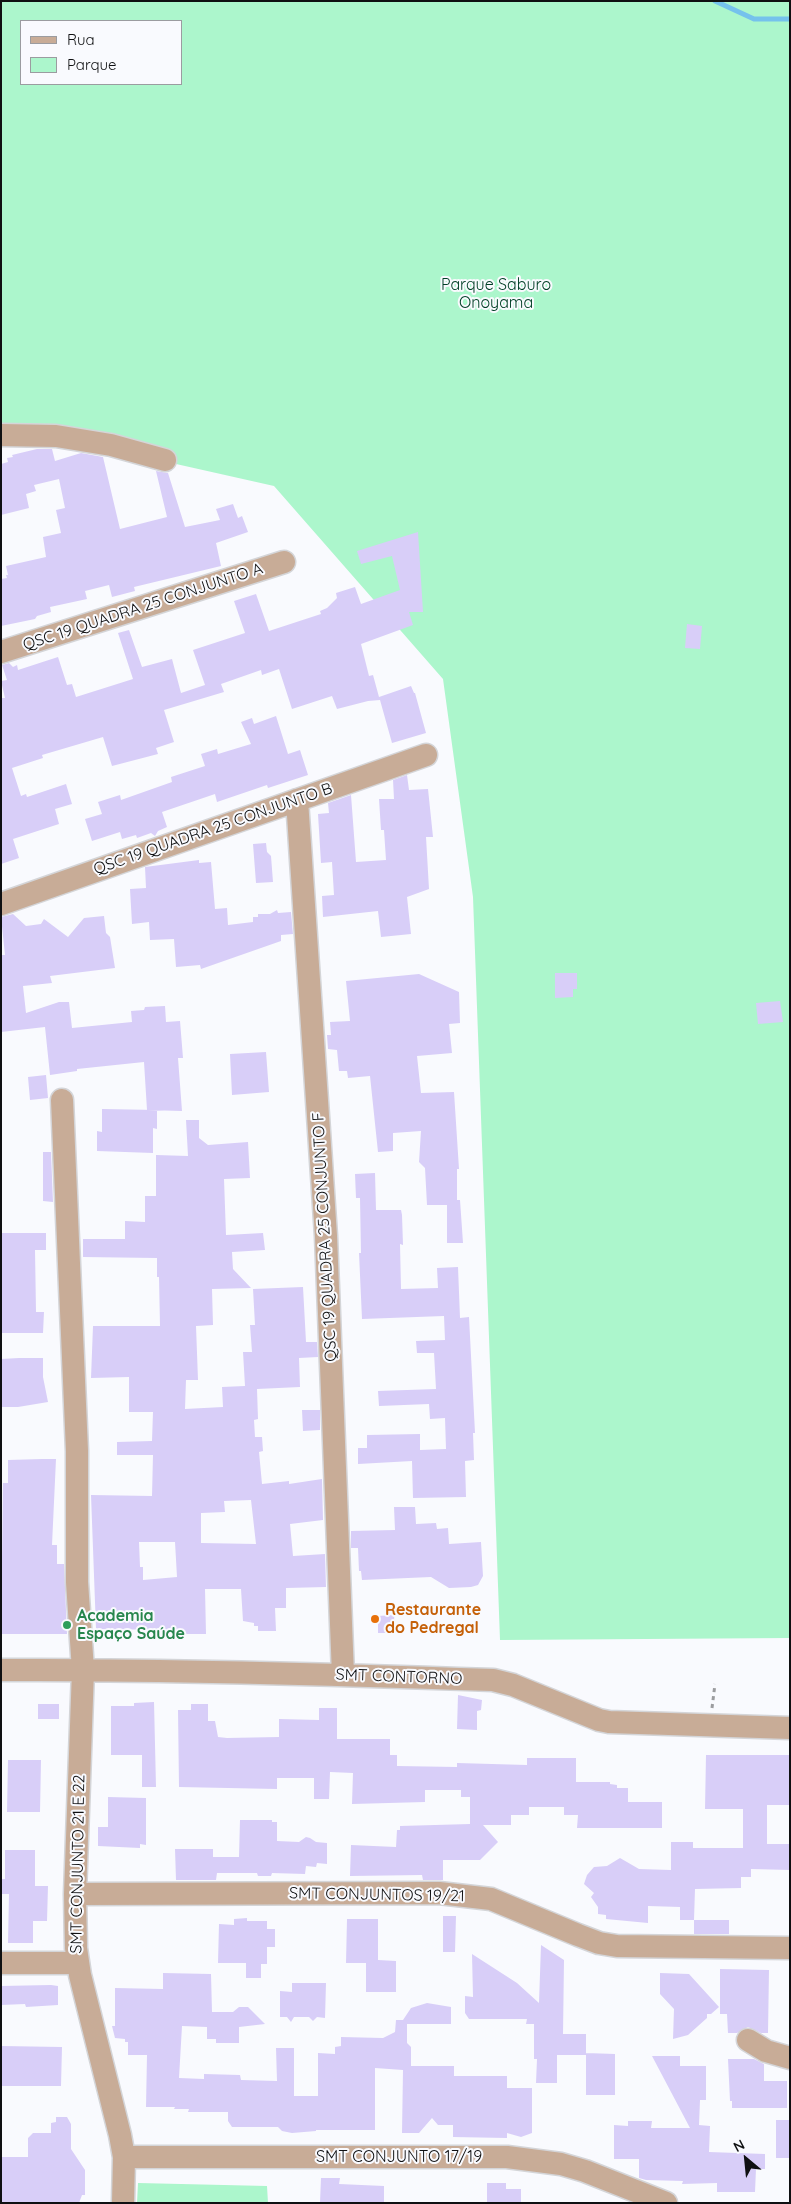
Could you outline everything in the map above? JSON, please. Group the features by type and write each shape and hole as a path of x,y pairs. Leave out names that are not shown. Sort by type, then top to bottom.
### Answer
{"street":[{"path":"1,435 56,436 111,445 165,460"},
{"name":"QSC 19 QUADRA 25 CONJUNTO A","path":"1,652 284,562"},
{"name":"QSC 19 QUADRA 25 CONJUNTO B","path":"1,904 426,755"},
{"name":"QSC 19 QUADRA 25 CONJUNTO F","path":"297,800 326,1236 343,1674"},
{"name":"SMT CONJUNTO 21 E 22","path":"62,1100 77,1451 77,1582 83,1670 75,1894 77,1963 124,2157 123,2203"},
{"name":"SMT CONTORNO","path":"1,1670 343,1674 493,1680 513,1685 599,1720 620,1724 790,1728"},
{"name":"SMT CONJUNTOS 19/21","path":"75,1894 439,1893 466,1895 491,1899 599,1943 617,1946 790,1948"},
{"path":"1,1963 77,1963"},
{"path":"748,2040 766,2051 790,2058"},
{"name":"SMT CONJUNTO 17/19","path":"124,2157 507,2157 561,2164 585,2171 666,2203"}],"green space":[{"name":"Parque Saburo Onoyama","path":"1,1 790,1 790,1638 500,1640 473,897 443,679 274,486 7,426 1,427"},
{"path":"138,2183 267,2186 268,2203 137,2203"}],"building":[{"path":"37,449 52,449 55,461 81,453 103,457 120,529 167,517 156,471 168,473 185,527 220,520 216,509 233,504 238,518 242,516 248,532 216,543 221,566 134,587 135,591 112,597 109,585 85,591 87,599 50,607 51,612 37,616 35,619 1,626 1,579 7,578 6,566 46,557 43,537 61,533 56,510 65,508 59,479 34,485 36,491 26,494 29,508 1,515 1,464 8,462 7,458 13,457 12,455"},
{"path":"418,532 423,612 409,612 413,625 361,644 369,676 373,675 379,697 411,686 415,693 426,733 392,743 380,700 337,709 332,696 292,709 279,669 262,675 261,670 221,684 224,692 164,710 174,742 156,748 158,754 112,766 103,737 42,755 43,758 12,768 21,796 26,794 27,797 66,784 72,804 55,809 59,824 13,839 19,858 1,864 1,698 5,698 1,681 7,680 2,665 9,663 13,667 17,665 18,670 58,657 67,685 72,684 76,697 133,679 118,633 129,630 142,667 172,659 181,693 205,685 193,650 245,633 234,601 256,594 269,631 321,614 320,611 327,608 337,598 336,593 355,587 361,604 400,590 392,556 361,564 357,551"},
{"path":"687,624 702,626 700,649 685,648"},
{"path":"276,716 288,754 300,750 308,775 268,788 267,785 217,802 215,794 162,812 167,827 158,831 155,836 151,833 137,838 136,835 122,839 120,832 92,841 85,819 102,814 98,802 120,795 121,800 172,782 171,777 205,766 201,754 217,749 218,754 251,744 241,722 252,718 254,724"},
{"path":"407,775 409,790 428,789 433,837 426,837 429,889 407,897 411,934 381,937 378,911 323,917 322,896 334,895 332,862 321,863 318,814 329,813 328,803 351,795 356,862 386,860 384,830 381,830 379,799 394,799 393,780"},
{"path":"266,843 267,852 271,856 273,882 256,883 253,844"},
{"path":"199,860 199,863 211,862 215,909 227,908 228,925 253,922 253,917 258,917 258,914 270,914 277,910 278,913 291,912 293,934 281,935 281,941 201,969 200,965 176,967 174,939 150,940 149,922 132,924 130,889 146,888 145,867"},
{"path":"13,914 26,926 41,924 44,919 68,937 84,918 104,916 106,933 110,937 115,968 50,976 52,983 23,986 26,1013 59,1002 69,1002 72,1028 132,1022 131,1011 144,1010 145,1007 165,1006 166,1022 180,1021 183,1058 178,1058 182,1111 147,1110 144,1062 77,1069 77,1071 50,1075 45,1027 1,1032 1,955 5,955 1,917"},
{"path":"555,973 577,973 577,989 573,989 573,997 555,998"},
{"path":"419,974 459,992 460,1023 449,1024 452,1053 417,1056 421,1093 454,1092 459,1169 457,1169 457,1200 460,1200 463,1243 447,1243 447,1205 427,1205 425,1168 419,1162 421,1131 393,1133 393,1151 378,1152 370,1076 348,1078 347,1071 339,1071 337,1050 328,1049 327,1035 331,1035 330,1022 350,1021 346,981"},
{"path":"780,1001 783,1022 758,1024 756,1003"},
{"path":"266,1052 269,1092 232,1095 230,1054"},
{"path":"46,1075 48,1098 30,1100 28,1077"},
{"path":"102,1109 157,1110 157,1129 153,1128 153,1153 97,1151 97,1131 102,1132"},
{"path":"186,1120 199,1120 199,1138 208,1145 248,1142 250,1178 224,1179 226,1235 263,1233 265,1250 232,1252 233,1269 251,1288 212,1289 213,1325 196,1326 198,1380 186,1380 185,1409 223,1407 222,1387 245,1386 243,1352 252,1352 250,1325 255,1325 253,1289 303,1287 306,1342 317,1342 318,1357 299,1358 300,1387 257,1389 258,1419 254,1420 255,1437 262,1437 263,1451 259,1452 262,1484 289,1481 289,1484 322,1479 323,1520 290,1524 293,1556 325,1554 326,1587 286,1588 286,1608 275,1608 276,1631 258,1631 258,1626 254,1626 254,1623 243,1621 241,1589 205,1589 206,1634 178,1634 179,1630 96,1629 91,1495 152,1496 153,1455 117,1455 117,1442 152,1441 153,1412 129,1412 129,1377 91,1378 93,1326 160,1326 159,1277 157,1277 157,1258 83,1257 83,1239 125,1239 125,1221 145,1222 145,1196 156,1196 156,1155 188,1156","holes":["251,1500 256,1544 201,1543 201,1513 225,1512 224,1501","139,1542 175,1542 177,1577 143,1580 143,1567 140,1567"]},
{"path":"43,1152 51,1152 53,1202 43,1201"},
{"path":"375,1173 376,1210 401,1210 403,1245 400,1244 401,1289 438,1288 437,1268 458,1267 460,1318 469,1317 475,1433 473,1433 474,1460 465,1461 466,1497 413,1498 412,1461 358,1464 358,1448 367,1448 367,1435 420,1434 420,1450 446,1449 445,1418 430,1419 429,1404 379,1406 378,1391 436,1389 434,1353 417,1353 416,1341 445,1340 444,1316 362,1319 359,1253 361,1253 360,1198 356,1198 355,1174"},
{"path":"1,1233 46,1233 46,1250 35,1250 36,1312 44,1312 43,1333 1,1333"},
{"path":"43,1358 43,1377 48,1402 18,1407 1,1407 1,1359"},
{"path":"302,1410 320,1410 320,1430 303,1431"},
{"path":"56,1459 52,1545 57,1545 57,1564 64,1564 67,1634 1,1634 3,1483 8,1483 8,1460"},
{"path":"394,1507 415,1507 416,1524 436,1523 437,1529 448,1528 449,1544 481,1542 483,1576 478,1585 449,1588 431,1577 362,1580 361,1571 359,1571 358,1548 351,1548 351,1531 395,1530"},
{"path":"394,1615 395,1633 378,1633 378,1616"},
{"path":"458,1695 482,1700 481,1710 477,1711 477,1730 457,1729"},
{"path":"154,1702 156,1787 142,1787 142,1755 111,1755 111,1706 134,1706 134,1703"},
{"path":"38,1704 59,1704 59,1719 38,1719"},
{"path":"191,1704 208,1704 208,1721 215,1721 218,1737 227,1738 279,1737 279,1719 319,1720 319,1708 337,1708 337,1739 390,1739 390,1755 397,1755 397,1766 457,1767 457,1763 527,1765 527,1758 576,1758 576,1782 610,1782 610,1784 617,1785 617,1788 628,1788 628,1802 662,1802 662,1828 577,1828 578,1815 564,1815 564,1807 529,1807 529,1815 511,1815 511,1825 483,1825 498,1842 480,1860 443,1860 443,1880 423,1880 422,1875 350,1876 351,1845 396,1847 397,1830 400,1830 400,1826 470,1824 470,1797 461,1797 461,1790 425,1790 425,1802 352,1804 353,1773 330,1772 329,1799 314,1799 314,1778 277,1778 277,1789 179,1787 178,1710 191,1710"},
{"path":"706,1755 790,1755 790,1805 767,1805 767,1844 790,1844 790,1870 751,1869 751,1877 741,1877 741,1888 695,1889 694,1920 680,1920 680,1907 648,1906 648,1923 606,1919 606,1915 598,1914 598,1907 591,1897 594,1893 584,1884 587,1875 594,1867 607,1866 620,1858 639,1869 671,1870 671,1842 693,1842 693,1848 743,1848 743,1809 705,1809"},
{"path":"8,1760 41,1760 40,1812 7,1812"},
{"path":"108,1797 146,1798 146,1845 140,1844 140,1848 98,1846 98,1827 108,1827"},
{"path":"240,1820 272,1820 272,1822 277,1822 277,1841 299,1842 306,1837 316,1842 327,1843 327,1864 317,1863 316,1867 306,1866 305,1874 272,1873 271,1876 258,1876 257,1873 217,1873 216,1880 176,1880 175,1849 213,1849 213,1857 239,1857"},
{"path":"5,1850 35,1850 35,1886 48,1886 47,1921 33,1921 33,1943 8,1943 9,1894 1,1894 1,1879 5,1879"},
{"path":"443,1916 456,1916 455,1952 443,1952"},
{"path":"247,1918 247,1921 267,1921 267,1929 275,1929 275,1947 267,1947 267,1964 261,1964 261,1978 246,1978 246,1963 218,1963 219,1924 234,1925 234,1919"},
{"path":"347,1919 378,1919 378,1960 396,1961 396,1992 366,1992 366,1963 346,1963"},
{"path":"694,1920 729,1920 729,1934 694,1934"},
{"path":"541,1945 564,1960 563,2034 586,2034 586,2055 557,2055 557,2083 536,2083 537,2059 534,2059 534,2024 526,2024 527,2019 469,2019 465,2013 465,1996 473,1997 472,1954 517,1983 539,2003"},
{"path":"720,1969 769,1970 768,2033 761,2033 748,2027 737,2033 728,2033 727,2014 720,2014"},
{"path":"163,1973 211,1974 212,2012 233,2012 239,2007 248,2007 265,2024 239,2027 239,2043 216,2043 216,2039 207,2039 207,2027 182,2026 179,2078 204,2079 204,2074 240,2075 241,2080 277,2081 276,2048 294,2048 294,2096 318,2096 318,2053 335,2054 335,2047 341,2046 341,2037 383,2038 395,2032 396,2020 403,2020 411,2008 427,2003 451,2007 451,2024 407,2024 407,2043 411,2047 411,2066 454,2066 454,2076 507,2076 507,2088 532,2088 532,2133 521,2137 507,2133 507,2138 453,2137 453,2125 438,2125 432,2118 419,2133 402,2133 403,2070 375,2068 375,2130 316,2130 292,2133 282,2131 278,2127 232,2127 228,2121 228,2112 188,2112 189,2109 174,2109 175,2107 146,2107 147,2055 128,2055 128,2042 125,2042 125,2039 115,2038 112,2026 115,2026 115,1988 163,1989"},
{"path":"660,1973 689,1974 719,2007 711,2014 707,2014 707,2018 688,2035 673,2039 674,2009 660,1994"},
{"path":"292,1983 326,1983 325,2018 317,2017 313,2021 309,2017 294,2017 291,2022 287,2017 280,2017 280,1991 292,1992"},
{"path":"1,1986 58,1986 58,2005 26,2007 25,2004 1,2005"},
{"path":"1,2046 62,2047 61,2086 1,2086"},
{"path":"586,2053 615,2054 615,2095 586,2095"},
{"path":"652,2056 680,2056 680,2066 706,2066 706,2100 700,2100 699,2125 710,2126 709,2152 765,2154 765,2169 756,2169 755,2192 717,2192 717,2183 682,2184 683,2181 646,2180 639,2178 639,2159 614,2159 614,2125 628,2126 628,2121 652,2121 651,2128 690,2128"},
{"path":"728,2059 754,2059 764,2064 764,2081 787,2081 787,2108 732,2108"},
{"path":"56,2117 67,2117 71,2124 71,2149 85,2170 85,2195 82,2195 79,2203 1,2203 1,2157 28,2157 28,2138 33,2133 51,2133 51,2123 56,2122"},
{"path":"776,2120 790,2120 790,2158 776,2158"},
{"path":"321,2178 340,2178 339,2184 384,2186 384,2203 320,2203"},
{"path":"487,2183 506,2183 506,2189 521,2189 521,2203 487,2203"}],"waterway":[{"path":"715,1 754,19 790,19"}],"place":[{"name":"Restaurante do Pedregal","path":"375,1619"},
{"name":"Academia Espaço Saúde","path":"67,1625"}]}
